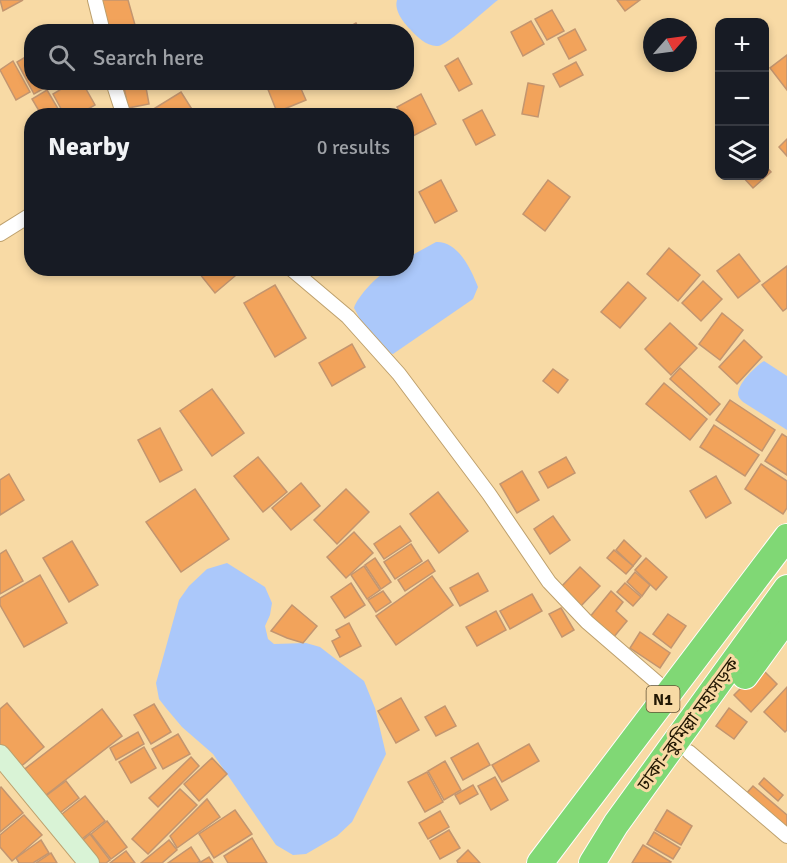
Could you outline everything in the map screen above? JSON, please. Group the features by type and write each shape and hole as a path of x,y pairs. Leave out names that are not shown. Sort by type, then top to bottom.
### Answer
{"highway":[{"name":"ঢাকা–কুমিল্লা মহাসড়ক","path":"540,863 787,537"},
{"name":"ঢাকা–কুমিল্লা মহাসড়ক","path":"592,863 616,824 787,588"},
{"path":"609,863 787,618"}],"main road":[{"path":"0,755 89,863"}],"street":[{"path":"95,0 101,24"},
{"path":"116,90 121,108"},
{"path":"0,234 24,219"},
{"path":"299,276 348,317 399,374 489,494 549,582 587,622 668,692"},
{"path":"689,752 787,836"}],"water":[{"path":"397,0 498,0 458,33 438,46 430,45 415,35 414,24 406,24 396,4"},
{"path":"436,242 451,246 463,257 478,287 473,299 393,354 389,353 361,321 354,308 364,292 380,276 414,276 414,254"},
{"path":"764,361 787,376 787,430 743,402 738,396 745,379"},
{"path":"227,563 265,587 272,603 265,626 268,639 274,644 306,643 320,647 364,681 375,708 386,754 352,822 337,836 306,854 293,855 276,845 213,754 182,727 159,699 156,683 179,600 189,586 207,569"}],"building":[{"path":"0,0 23,0 3,11"},
{"path":"99,0 128,0 135,24 105,24"},
{"path":"617,0 640,0 625,11"},
{"path":"552,10 564,31 547,40 535,19"},
{"path":"531,21 544,44 523,56 511,32"},
{"path":"575,29 586,50 569,59 558,38"},
{"path":"787,55 787,90 770,68"},
{"path":"24,58 24,75 17,62"},
{"path":"458,58 472,84 459,91 445,66"},
{"path":"13,61 24,81 24,90 30,92 16,100 0,70"},
{"path":"576,62 583,75 560,87 553,74"},
{"path":"528,83 544,86 538,117 522,114"},
{"path":"47,90 58,108 37,108 32,99"},
{"path":"60,90 87,90 95,105 90,108 61,108 53,94"},
{"path":"125,90 146,90 149,104 128,108"},
{"path":"268,90 302,90 306,100 287,108 275,108"},
{"path":"181,92 191,108 155,108"},
{"path":"421,94 436,124 414,135 414,108 397,107"},
{"path":"482,110 495,135 476,145 463,120"},
{"path":"787,139 787,156 779,147"},
{"path":"441,180 457,211 435,223 419,192"},
{"path":"548,180 570,197 545,231 523,214"},
{"path":"746,180 762,180 753,188"},
{"path":"669,248 700,275 678,301 647,274"},
{"path":"739,254 760,281 738,298 717,271"},
{"path":"787,266 787,308 783,311 762,285"},
{"path":"201,276 235,276 215,293"},
{"path":"703,281 722,299 701,321 682,303"},
{"path":"628,282 646,298 620,328 601,312"},
{"path":"275,285 306,338 275,357 244,303"},
{"path":"722,313 743,330 720,360 699,344"},
{"path":"670,323 697,348 671,375 645,349"},
{"path":"744,340 762,357 737,384 719,367"},
{"path":"352,344 365,367 332,386 319,363"},
{"path":"680,368 720,404 710,415 670,379"},
{"path":"553,369 568,380 558,393 543,381"},
{"path":"664,383 707,419 690,440 646,404"},
{"path":"212,389 244,433 212,456 180,411"},
{"path":"730,400 775,430 762,451 716,420"},
{"path":"714,425 759,455 745,476 700,447"},
{"path":"160,428 182,470 160,482 138,440"},
{"path":"782,434 787,437 787,475 765,461"},
{"path":"258,457 287,492 263,512 234,476"},
{"path":"566,457 575,473 548,488 539,472"},
{"path":"761,464 787,481 787,508 783,514 745,489"},
{"path":"522,471 539,500 517,513 500,484"},
{"path":"9,474 24,500 0,515 0,480"},
{"path":"716,476 731,503 706,518 690,491"},
{"path":"301,483 320,506 291,530 272,508"},
{"path":"195,489 229,539 181,572 146,522"},
{"path":"346,489 369,512 337,544 314,520"},
{"path":"438,492 468,531 439,553 410,514"},
{"path":"553,516 570,540 550,554 534,529"},
{"path":"400,526 411,541 384,559 374,544"},
{"path":"354,532 373,553 346,578 327,557"},
{"path":"624,540 641,556 633,566 616,550"},
{"path":"72,541 98,585 69,602 43,558"},
{"path":"411,544 422,561 395,579 384,562"},
{"path":"6,550 23,581 0,594 0,554"},
{"path":"614,550 633,566 626,574 607,558"},
{"path":"375,558 391,582 381,589 365,565"},
{"path":"646,558 667,577 656,590 635,570"},
{"path":"428,560 435,571 405,591 398,580"},
{"path":"364,566 380,590 367,599 351,575"},
{"path":"580,567 600,586 581,606 561,587"},
{"path":"635,572 650,585 642,596 627,582"},
{"path":"478,573 488,591 460,606 450,588"},
{"path":"40,575 67,623 24,647 0,605 0,598"},
{"path":"432,576 453,605 396,645 376,616"},
{"path":"351,583 365,605 345,618 331,597"},
{"path":"625,583 641,597 633,606 617,592"},
{"path":"383,591 391,602 376,612 368,600"},
{"path":"611,591 623,602 616,611 627,621 613,638 589,618"},
{"path":"532,594 542,611 510,629 500,611"},
{"path":"292,605 317,626 303,643 271,631"},
{"path":"561,608 574,630 562,637 549,614"},
{"path":"496,611 506,630 477,646 466,627"},
{"path":"668,614 686,626 671,648 653,634"},
{"path":"349,623 361,646 340,657 332,641 340,637 336,630"},
{"path":"640,632 670,653 660,668 630,648"},
{"path":"761,668 777,684 751,712 734,695"},
{"path":"787,687 787,730 785,732 764,712"},
{"path":"401,698 419,730 396,743 378,711"},
{"path":"7,703 44,747 12,774 0,760 0,709"},
{"path":"154,704 171,732 151,744 134,715"},
{"path":"445,706 456,726 436,736 425,717"},
{"path":"729,708 747,722 734,739 716,726"},
{"path":"102,709 122,736 37,802 17,775"},
{"path":"138,732 144,744 116,760 110,748"},
{"path":"178,734 190,754 163,769 152,749"},
{"path":"478,743 490,765 463,780 451,758"},
{"path":"529,744 539,761 502,782 492,765"},
{"path":"144,747 156,768 131,783 119,762"},
{"path":"191,757 199,766 158,807 149,798"},
{"path":"212,758 227,774 199,801 184,784"},
{"path":"445,761 461,790 444,800 428,771"},
{"path":"427,772 443,802 425,812 408,782"},
{"path":"495,777 508,800 491,810 478,786"},
{"path":"764,778 783,795 778,801 759,784"},
{"path":"66,781 79,798 52,819 39,801"},
{"path":"473,785 478,794 460,804 455,795"},
{"path":"753,786 787,815 787,830 745,795"},
{"path":"0,788 23,813 0,832"},
{"path":"180,789 197,805 148,854 132,839"},
{"path":"85,796 105,821 73,846 53,821"},
{"path":"207,799 220,817 177,848 170,836"},
{"path":"235,810 252,834 214,858 199,834"},
{"path":"667,810 692,826 681,845 655,830"},
{"path":"440,811 449,827 428,839 419,823"},
{"path":"24,815 42,835 12,861 0,847 0,835"},
{"path":"107,821 127,847 111,859 91,834"},
{"path":"449,830 460,848 440,859 430,841"},
{"path":"654,832 680,848 673,859 647,844"},
{"path":"90,834 110,860 106,863 92,863 77,845"},
{"path":"252,838 267,863 228,863 224,856"},
{"path":"41,840 49,853 33,863 19,863 16,858"},
{"path":"169,840 177,850 162,863 141,863"},
{"path":"643,845 671,862 632,863"},
{"path":"191,847 200,861 197,863 168,863"},
{"path":"468,850 480,863 458,863 457,861"},
{"path":"126,851 135,863 110,863"},
{"path":"51,853 57,863 36,863"},
{"path":"209,857 213,863 199,863"}]}
